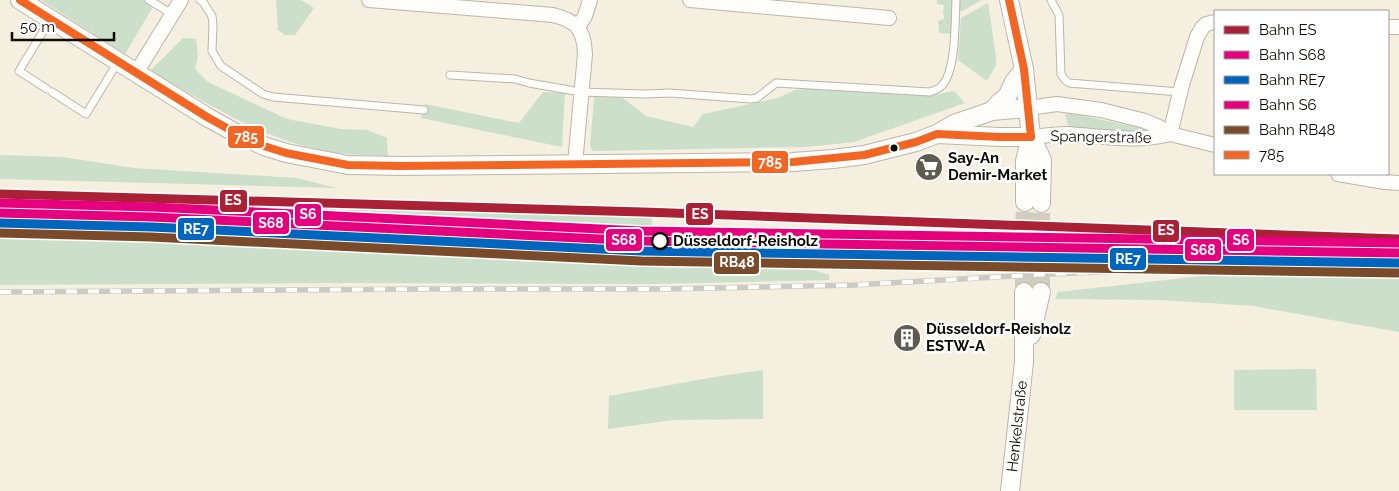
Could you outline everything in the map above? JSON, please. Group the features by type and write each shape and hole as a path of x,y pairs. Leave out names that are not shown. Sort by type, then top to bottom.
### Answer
{"street":[{"path":"20,0 234,132 286,153 348,165 793,162 833,160 864,156 909,144 937,134 954,124 992,111 1028,108"},
{"path":"136,73 181,0"},
{"path":"370,0 553,15 570,21 578,27 583,36 585,48 575,164"},
{"path":"578,27 585,16 590,0"},
{"path":"690,0 805,5 889,18"},
{"path":"1009,0 1024,69 1031,136 1026,160 1033,202"},
{"name":"Spangerstraße","path":"1170,134 1180,92 1200,32 1206,24 1214,22"},
{"path":"992,111 1008,95 1014,82 1024,69"},
{"name":"Spangerstraße","path":"1028,108 1057,104 1101,110 1145,121 1170,134 1214,145"},
{"path":"937,134 1000,137 1031,136"},
{"name":"Spangerstraße","path":"1031,136 1064,134 1136,139 1157,138 1170,134"},
{"path":"1344,175 1399,183"},
{"name":"Henkelstraße","path":"1010,491 1032,292"}],"lane":[{"path":"149,0 172,14"},
{"path":"200,0 212,16 212,51 221,66 263,94 273,97 424,110"},
{"path":"450,75 515,79 581,92 670,93 751,99 757,98 776,82 930,92 939,88 944,83 952,64 956,0"},
{"path":"1051,0 1059,15 1061,74 1069,83 1180,92"},
{"path":"50,19 19,71 49,91 86,114 118,62"}],"green space":[{"path":"41,0 157,0 125,54"},
{"path":"276,0 301,0 314,8 295,35 285,35 278,30"},
{"path":"937,0 982,0 955,15 953,34 939,33 938,21 944,19 944,5 937,4"},
{"path":"988,3 996,65 987,81 958,60 961,18"},
{"path":"183,38 196,39 198,56 195,69 208,82 287,119 341,129 367,130 387,138 388,156 338,153 288,141 240,121 150,71"},
{"path":"825,88 939,94 954,91 965,103 854,142 807,147 593,151 590,146 594,97 623,98 646,116 693,127 703,114 778,98 795,90"},
{"path":"543,92 565,93 562,147 421,118 425,104 519,123"},
{"path":"1065,114 1074,114 1147,129 1149,132 1148,134 1069,129"},
{"path":"0,155 63,157 134,168 297,178 337,188 0,179"},
{"path":"50,200 353,210 363,206 652,217 651,236 342,222 343,220 183,212 49,208"},
{"path":"0,237 798,265 829,275 829,280 651,284 0,285"},
{"path":"1211,275 1399,277 1399,332 1253,306 1161,300 1055,299 1058,292"},
{"path":"1316,369 1317,410 1234,410 1234,370"},
{"path":"763,370 763,419 673,420 608,429 609,396"}],"tunnel":[{"path":"1024,230 1025,202"},
{"path":"1041,203 1041,231"},
{"path":"1024,240 1024,292"},
{"path":"1041,240 1041,292"}],"railway":[{"path":"0,292 665,289 854,285 1174,269 1338,270 1399,268"}],"rail line":[{"name":"ES","path":"0,194 643,212 1399,239"},
{"name":"S6","path":"0,203 152,207 641,231 1399,243"},
{"name":"S68","path":"0,213 152,217 641,241 1399,253"},
{"name":"RE7","path":"0,223 152,227 641,251 1399,263"},
{"name":"RB48","path":"0,233 151,237 641,261 1399,273"}],"transit line":[{"name":"785","path":"20,0 234,132 264,146 286,153 348,165 793,162 864,155 916,142 937,134 1031,137"},
{"name":"785","path":"1009,0 1024,69 1031,137"}],"place":[{"name":"Say-An Demir-Market","path":"929,167"},
{"name":"Düsseldorf-Reisholz","path":"660,241"},
{"name":"Düsseldorf-Reisholz ESTW-A","path":"907,338"}]}
